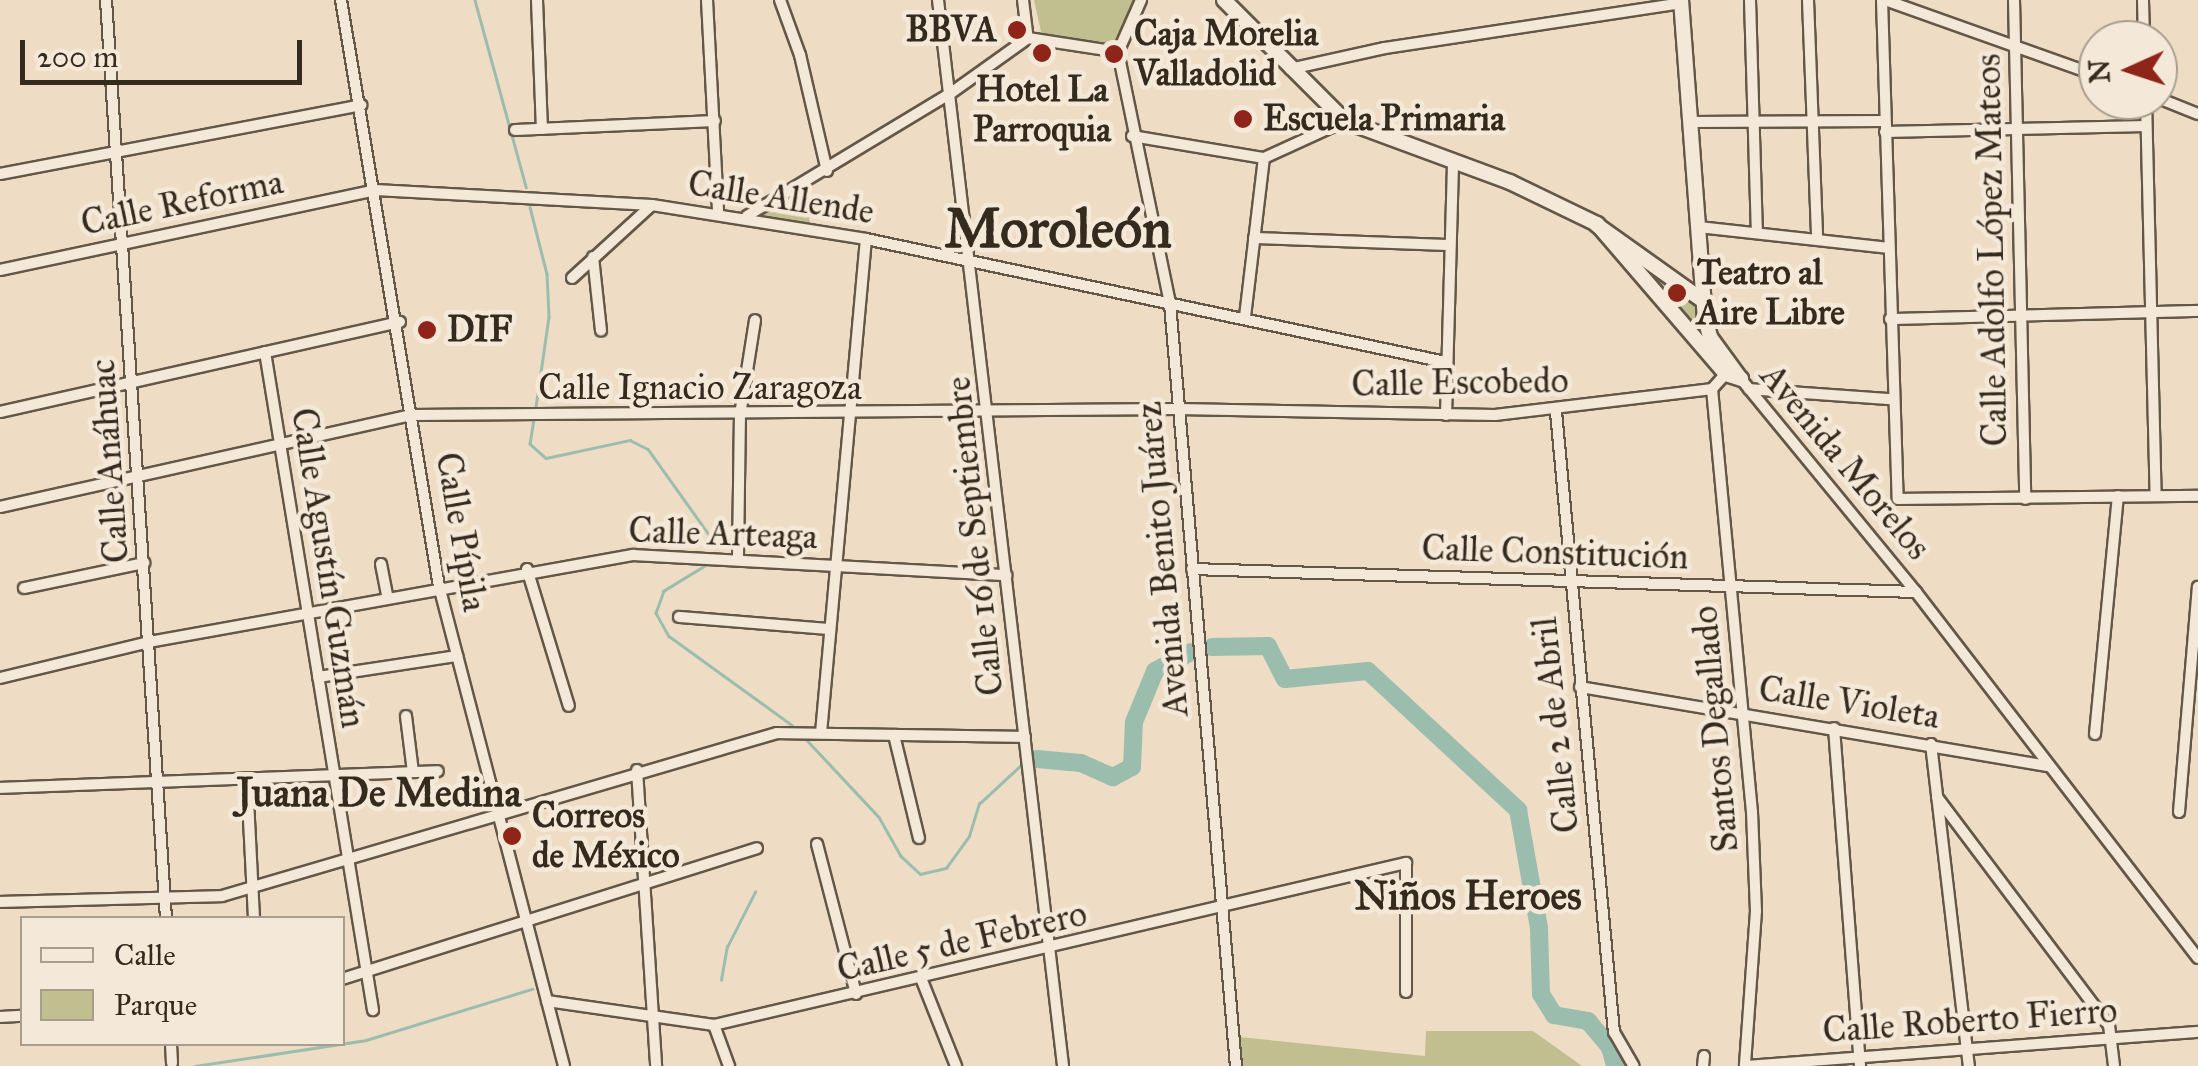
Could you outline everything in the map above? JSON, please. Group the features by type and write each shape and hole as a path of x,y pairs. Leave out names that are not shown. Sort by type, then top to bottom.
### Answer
{"street":[{"name":"Calle Anáhuac","path":"106,0 125,244 166,916"},
{"name":"Calle Pípila","path":"342,0 400,322 439,586 564,1066"},
{"path":"537,0 542,130"},
{"path":"707,0 718,212"},
{"path":"780,0 827,171"},
{"name":"Calle 16 de Septiembre","path":"938,0 973,261 1063,1066"},
{"path":"1023,0 1028,38"},
{"path":"747,216 951,93 1028,38 1118,52 1140,0"},
{"name":"Avenida Morelos","path":"1224,0 1289,70 1344,120 1561,204 1597,224 1691,332 1737,377 1916,592 2198,958"},
{"path":"1750,0 1757,232"},
{"path":"1808,0 1816,237"},
{"path":"2078,69 1884,0 1890,399 1898,498 2198,496"},
{"name":"Calle Adolfo López Mateos","path":"2014,0 2026,498"},
{"path":"1289,70 1682,2 1704,318 1737,377"},
{"name":"Avenida Benito Juárez","path":"1118,52 1132,136 1170,304 1236,1066"},
{"path":"0,174 361,105"},
{"path":"1132,136 1264,158 1344,120"},
{"path":"2146,120 2156,496"},
{"path":"515,130 715,121"},
{"path":"1692,122 1885,127 2146,126"},
{"path":"1245,317 1264,158"},
{"path":"1446,415 1452,162"},
{"name":"Calle Allende","path":"376,190 652,205 747,216 1245,317 1445,362"},
{"name":"Calle Reforma","path":"0,270 376,190"},
{"path":"572,278 652,205"},
{"path":"1597,224 1702,300"},
{"path":"1699,228 1816,237 1889,248"},
{"path":"1254,238 1449,245"},
{"path":"821,733 826,629 866,239"},
{"path":"593,257 601,331"},
{"path":"1890,318 2198,310"},
{"path":"1691,332 1704,318"},
{"path":"738,556 740,415 755,320"},
{"path":"0,412 400,322"},
{"name":"Calle Agustín Guzmán","path":"265,352 373,1010"},
{"path":"1712,389 1737,377 1890,399"},
{"name":"Calle Escobedo","path":"988,413 1178,409 1446,415 1556,412 1712,389"},
{"name":"Santos Degallado","path":"1712,389 1744,715 1756,911 1746,1066"},
{"name":"Calle 2 de Abril","path":"1556,412 1614,1032 1634,1066"},
{"name":"Calle Ignacio Zaragoza","path":"0,507 412,416 988,413"},
{"path":"2095,734 2118,496"},
{"name":"Calle Arteaga","path":"0,678 149,642 528,569 633,555 738,556 1006,576"},
{"path":"24,588 144,564"},
{"path":"381,564 387,596"},
{"path":"528,569 569,706"},
{"name":"Calle Constitución","path":"1192,569 1916,592"},
{"path":"2179,812 2198,587"},
{"path":"679,617 826,629"},
{"path":"318,676 457,656"},
{"name":"Calle Violeta","path":"1580,687 2049,766"},
{"path":"406,716 413,772"},
{"path":"1834,728 1859,1061"},
{"path":"0,902 222,896 499,810 784,732 1024,737"},
{"path":"894,734 919,838"},
{"path":"1931,744 1969,1066"},
{"path":"637,770 656,1066"},
{"path":"0,788 438,771"},
{"path":"247,780 254,916"},
{"path":"1936,797 2110,1025 2114,1066"},
{"path":"818,844 856,994"},
{"path":"345,978 757,848"},
{"name":"Calle 5 de Febrero","path":"546,1001 714,1025 1223,909 1406,863 1406,992"},
{"path":"921,978 956,1066"},
{"path":"714,1025 729,1066"},
{"name":"Calle Roberto Fierro","path":"1746,1066 1859,1061 2198,1032"},
{"path":"171,1046 172,1062"}],"green space":[{"path":"1034,0 1137,0 1113,43 1042,36"},
{"path":"802,185 811,228 747,216"},
{"path":"1621,247 1693,301 1702,326 1692,329"},
{"path":"1426,1031 1533,1031 1582,1066 1242,1066 1239,1037 1425,1056"}],"waterway":[{"path":"475,0 526,187"},
{"path":"530,207 547,274 549,317 536,407"},
{"path":"534,419 530,444 546,458 630,440 648,449 718,547"},
{"path":"710,563 664,591 656,613 669,636 792,725"},
{"path":"1212,647 1268,646 1285,679 1368,671 1518,810 1539,928 1541,994 1554,1015 1588,1021 1610,1047 1615,1066"},
{"path":"1037,759 1081,763 1113,777 1132,767 1134,722 1155,671 1190,652"},
{"path":"805,738 879,817 901,856 920,874 946,868 969,836 979,804 1022,764"},
{"path":"721,980 727,947 755,892"},
{"path":"345,1043 532,989"},
{"path":"195,1066 327,1046"}],"place":[{"name":"BBVA","path":"1017,30"},
{"name":"Hotel La Parroquia","path":"1042,53"},
{"name":"Caja Morelia Valladolid","path":"1114,54"},
{"name":"Escuela Primaria","path":"1243,119"},
{"name":"Teatro al Aire Libre","path":"1677,293"},
{"name":"DIF","path":"427,330"},
{"name":"Correos de México","path":"512,836"}],"district":[{"name":"Moroleón","path":"1058,229"},
{"name":"Juana De Medina","path":"379,793"},
{"name":"Niños Heroes","path":"1468,896"}]}
